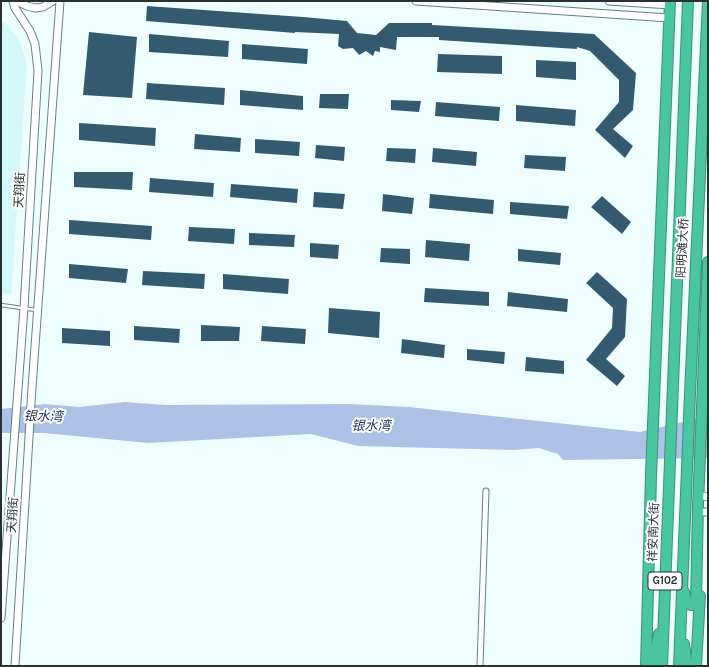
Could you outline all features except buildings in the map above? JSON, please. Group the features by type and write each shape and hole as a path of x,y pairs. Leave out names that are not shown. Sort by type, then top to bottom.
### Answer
{"highway":[{"name":"阳明滩大桥","path":"669,495 688,1"},
{"name":"阳明滩大桥","path":"682,585 708,1"},
{"path":"646,666 651,475 670,3"},
{"path":"682,585 687,603 694,604 696,602 698,505 703,467 708,262"},
{"path":"696,666 706,512 703,467"},
{"name":"祥安南大街","path":"662,666 669,495"},
{"name":"G102","path":"679,666 682,585"},
{"path":"652,666 664,609"},
{"path":"680,623 687,666"}],"main road":[{"name":"天翔街","path":"1,618 13,437 24,308 38,71 34,44 30,31 15,8 13,1"},
{"path":"16,1 35,8 43,7 53,1"},
{"path":"39,310 60,1"},
{"path":"416,1 669,18"},
{"path":"609,1 670,3"},
{"name":"天翔街","path":"15,666 32,388 39,310"}],"street":[{"path":"480,666 486,491"}],"lane":[{"path":"1,305 39,310"}],"shaded area":[{"path":"1,20 16,35 22,47 27,66 11,295 1,293"}],"water":[{"name":"银水湾","path":"125,402 165,405 348,404 409,407 640,432 708,416 708,458 563,460 558,454 539,448 514,450 358,446 311,434 148,443 44,433 1,433 1,409 45,404 79,407"}]}
